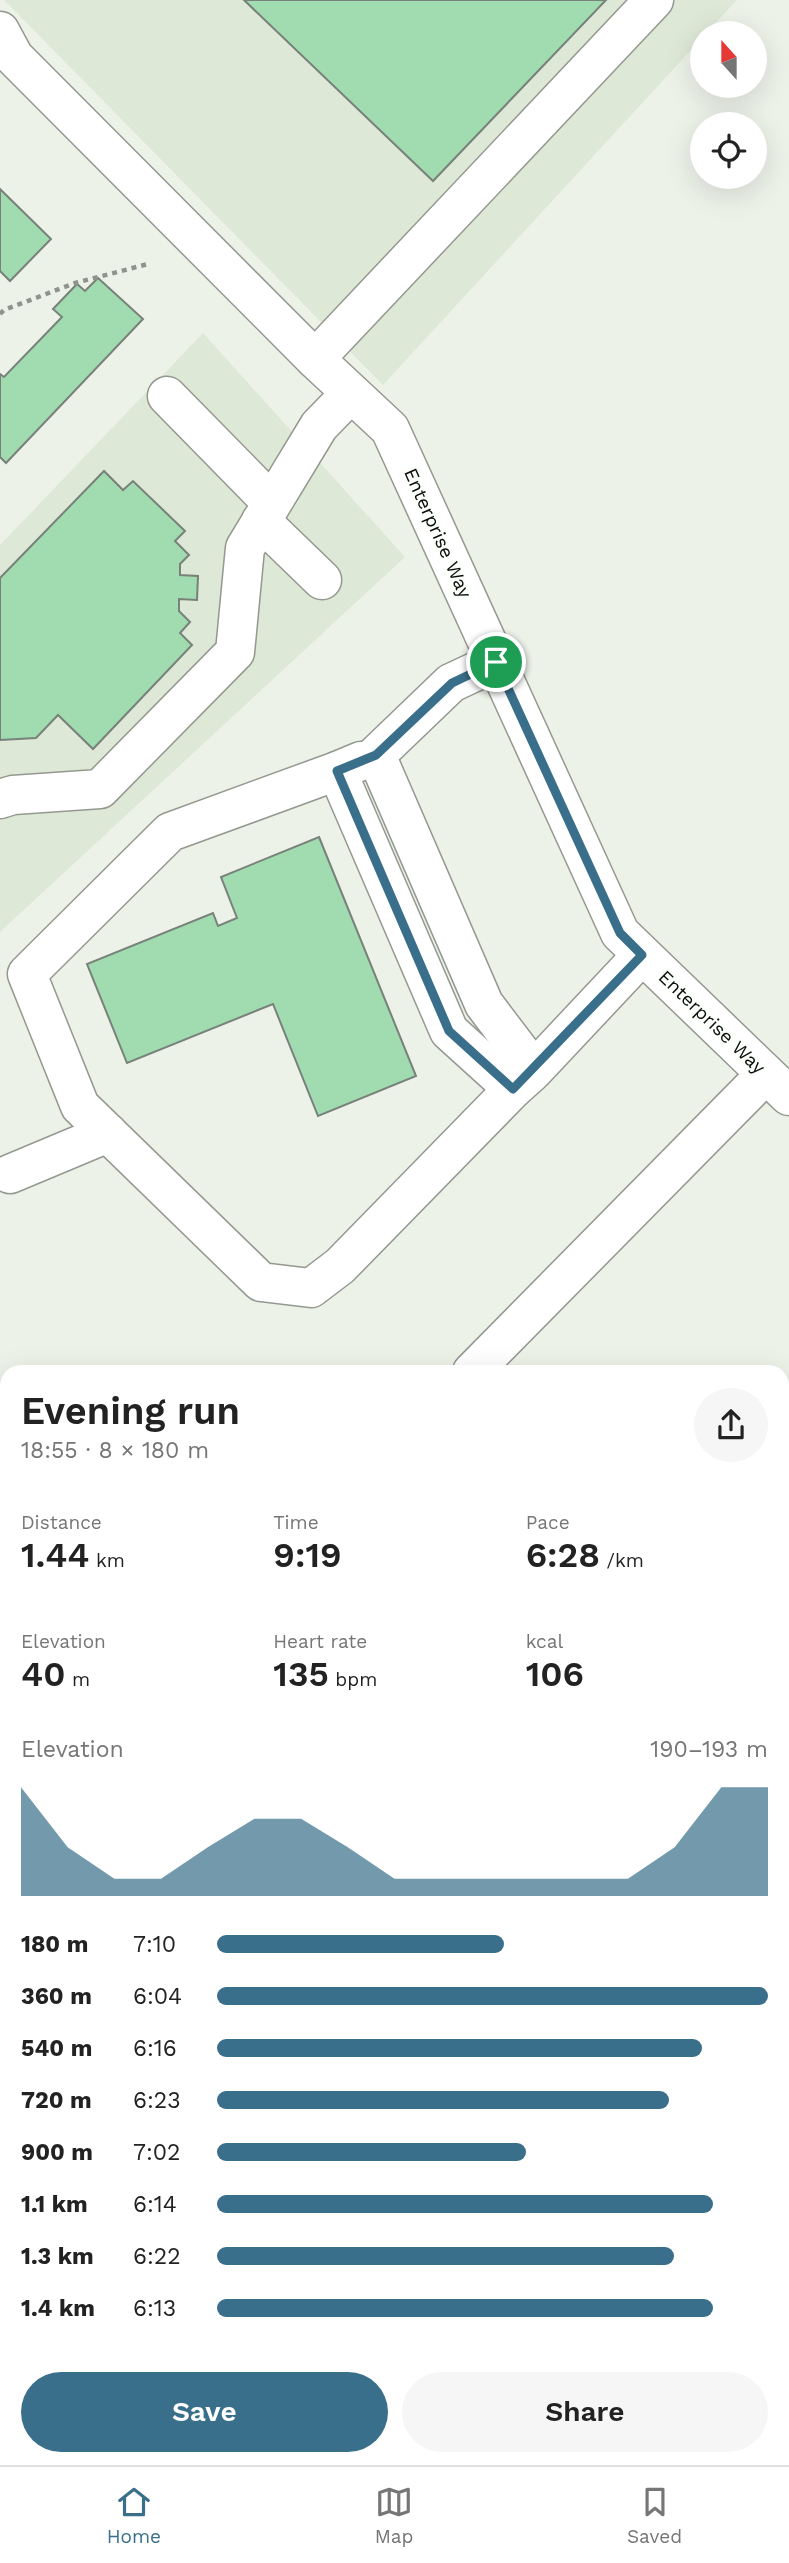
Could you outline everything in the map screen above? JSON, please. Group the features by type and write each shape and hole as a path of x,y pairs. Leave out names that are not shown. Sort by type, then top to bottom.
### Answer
{"street":[{"path":"314,359 654,0"},
{"name":"Enterprise Way","path":"0,30 14,57 314,359 390,429 620,933 778,1085"},
{"path":"0,799 13,795 100,789 235,652 244,548 319,426 351,393"},
{"path":"167,396 322,580"},
{"path":"496,662 452,683 376,755 170,832 14,980 80,1106 261,1282 312,1288 340,1266 642,955"},
{"path":"376,755 484,1004 524,1079"},
{"path":"337,771 449,1031 524,1079"},
{"path":"479,1365 778,1085"},
{"path":"10,1174 107,1133"}],"path":[{"path":"0,314 4,310 75,283 148,264"}],"shaded area":[{"path":"4,0 737,0 717,21 690,21 690,51 383,385"},
{"path":"203,333 405,557 0,932 0,545"}],"building":[{"path":"244,0 606,0 433,181"},
{"path":"0,189 51,239 10,281 0,271"},
{"path":"98,278 143,319 6,463 0,457 0,374 4,377 62,317 53,309 77,284 85,291"},
{"path":"104,471 123,490 133,481 185,531 175,541 189,555 180,564 180,575 198,576 197,600 179,599 179,611 190,622 180,633 192,645 93,749 58,715 36,738 0,740 0,578"},
{"path":"319,837 416,1076 318,1116 273,1004 127,1063 87,964 213,913 218,926 237,918 221,877"}],"route":[{"path":"496,662 620,933 642,955 513,1089 449,1031 337,771 376,755 452,683 496,662"}]}
